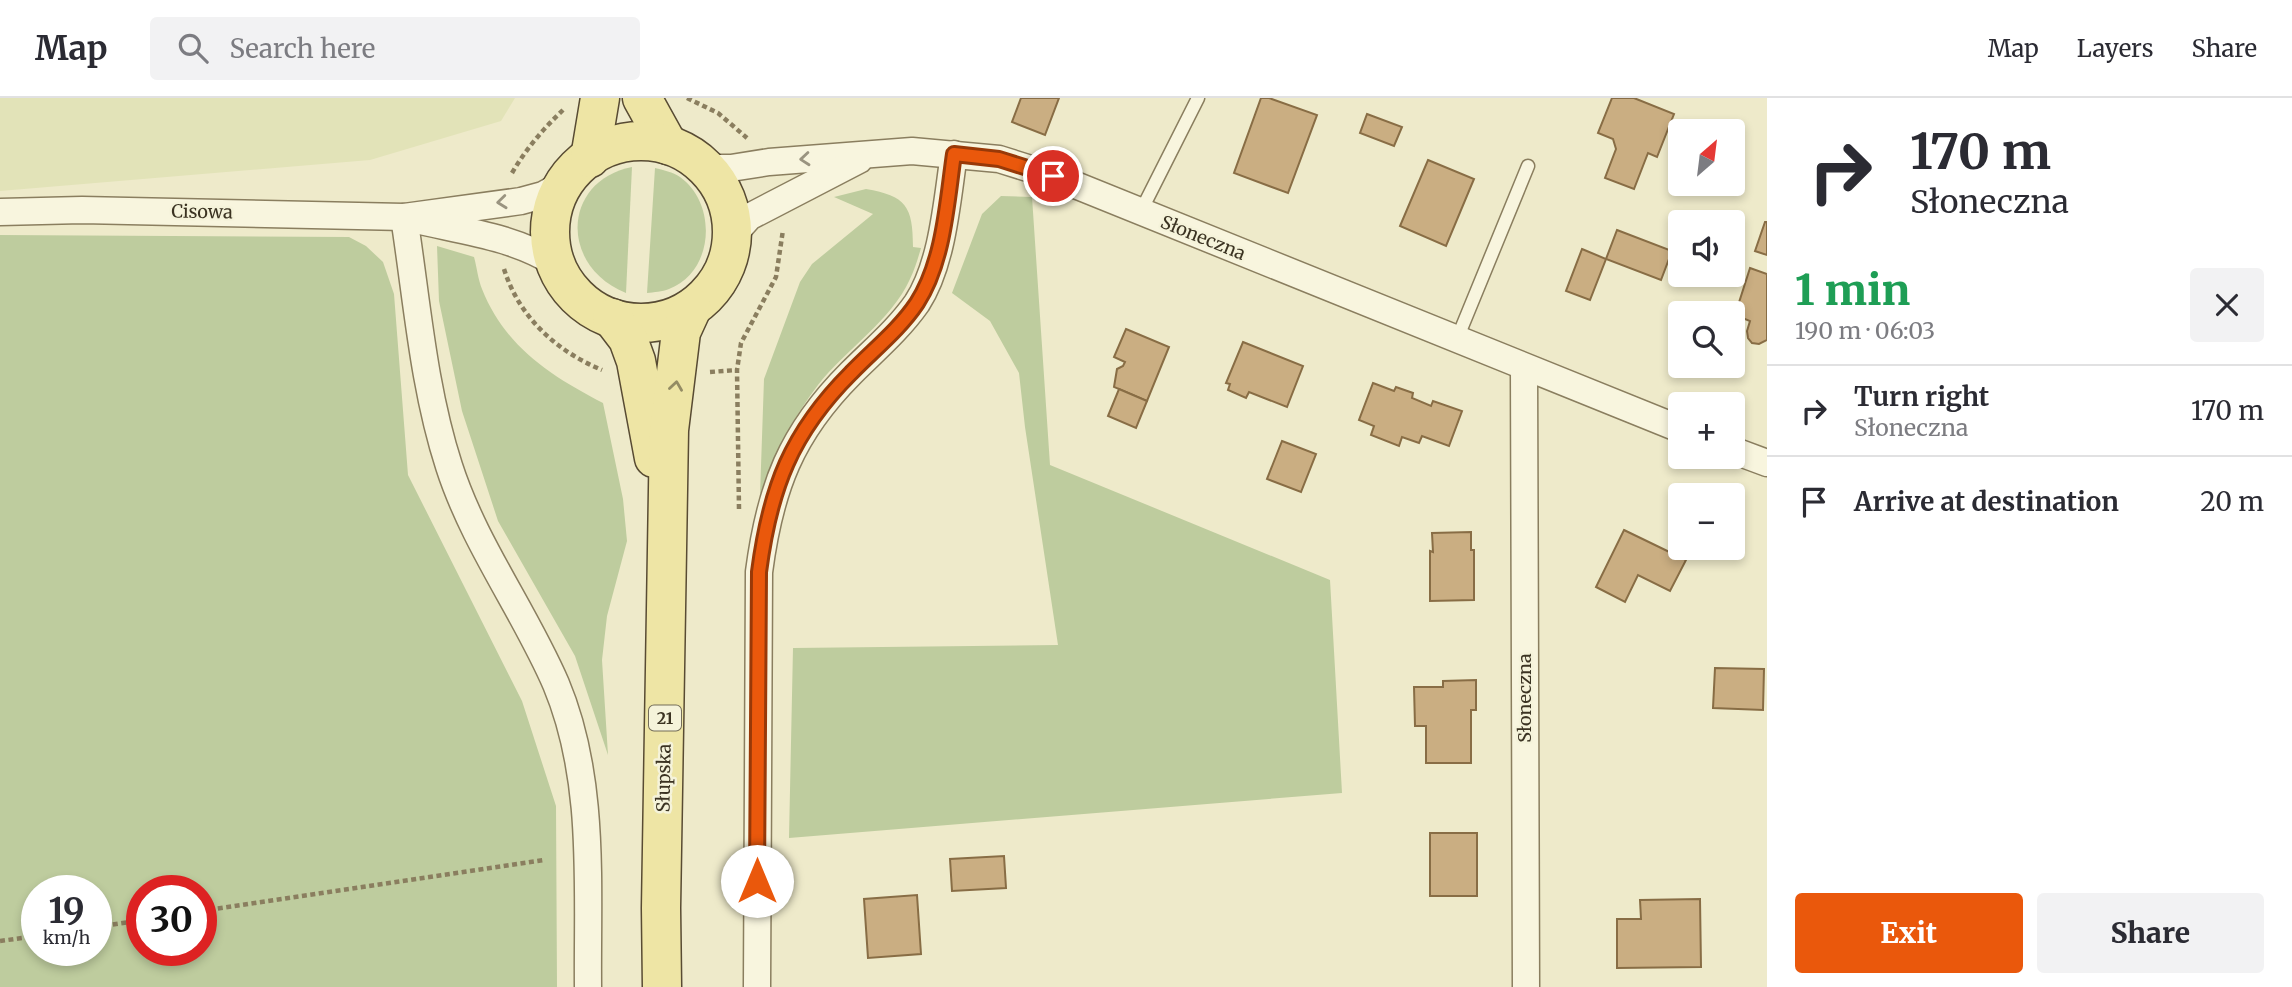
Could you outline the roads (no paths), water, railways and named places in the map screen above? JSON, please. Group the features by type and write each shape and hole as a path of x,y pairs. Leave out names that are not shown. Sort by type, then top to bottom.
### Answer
{"main road":[{"name":"21","path":"600,98 578,170 550,224 550,242 555,263 566,283 575,294 612,318"},
{"path":"642,98 668,145"},
{"path":"578,170 610,146 630,142 668,145"},
{"name":"21","path":"668,145 692,158 718,182 732,216 733,235 730,250 717,280 692,308"},
{"path":"612,318 645,324 666,321 692,308"},
{"name":"Słupska","path":"662,987 666,527 670,430 681,332 692,308"},
{"name":"Słupska","path":"612,318 628,339 641,377 666,527"}],"street":[{"name":"Słoneczna","path":"705,169 912,151 999,159 1053,176 1668,424"},
{"name":"Słoneczna","path":"733,235 749,216 873,153"},
{"path":"757,987 759,572 763,539 785,463 803,431 827,399 892,334 918,302 940,242 954,154"},
{"name":"Cisowa","path":"0,212 82,210 404,217 522,201 543,195 578,170"},
{"name":"Cisowa","path":"404,217 519,245 537,251 555,263"},
{"path":"404,217 433,410 449,467 474,528 556,686 575,748 582,783 584,813 588,987"},
{"name":"Słoneczna","path":"1524,368 1526,987"},
{"path":"1745,455 1767,463"}],"lane":[{"path":"1140,212 1198,98"},
{"path":"1457,339 1528,166"}]}
